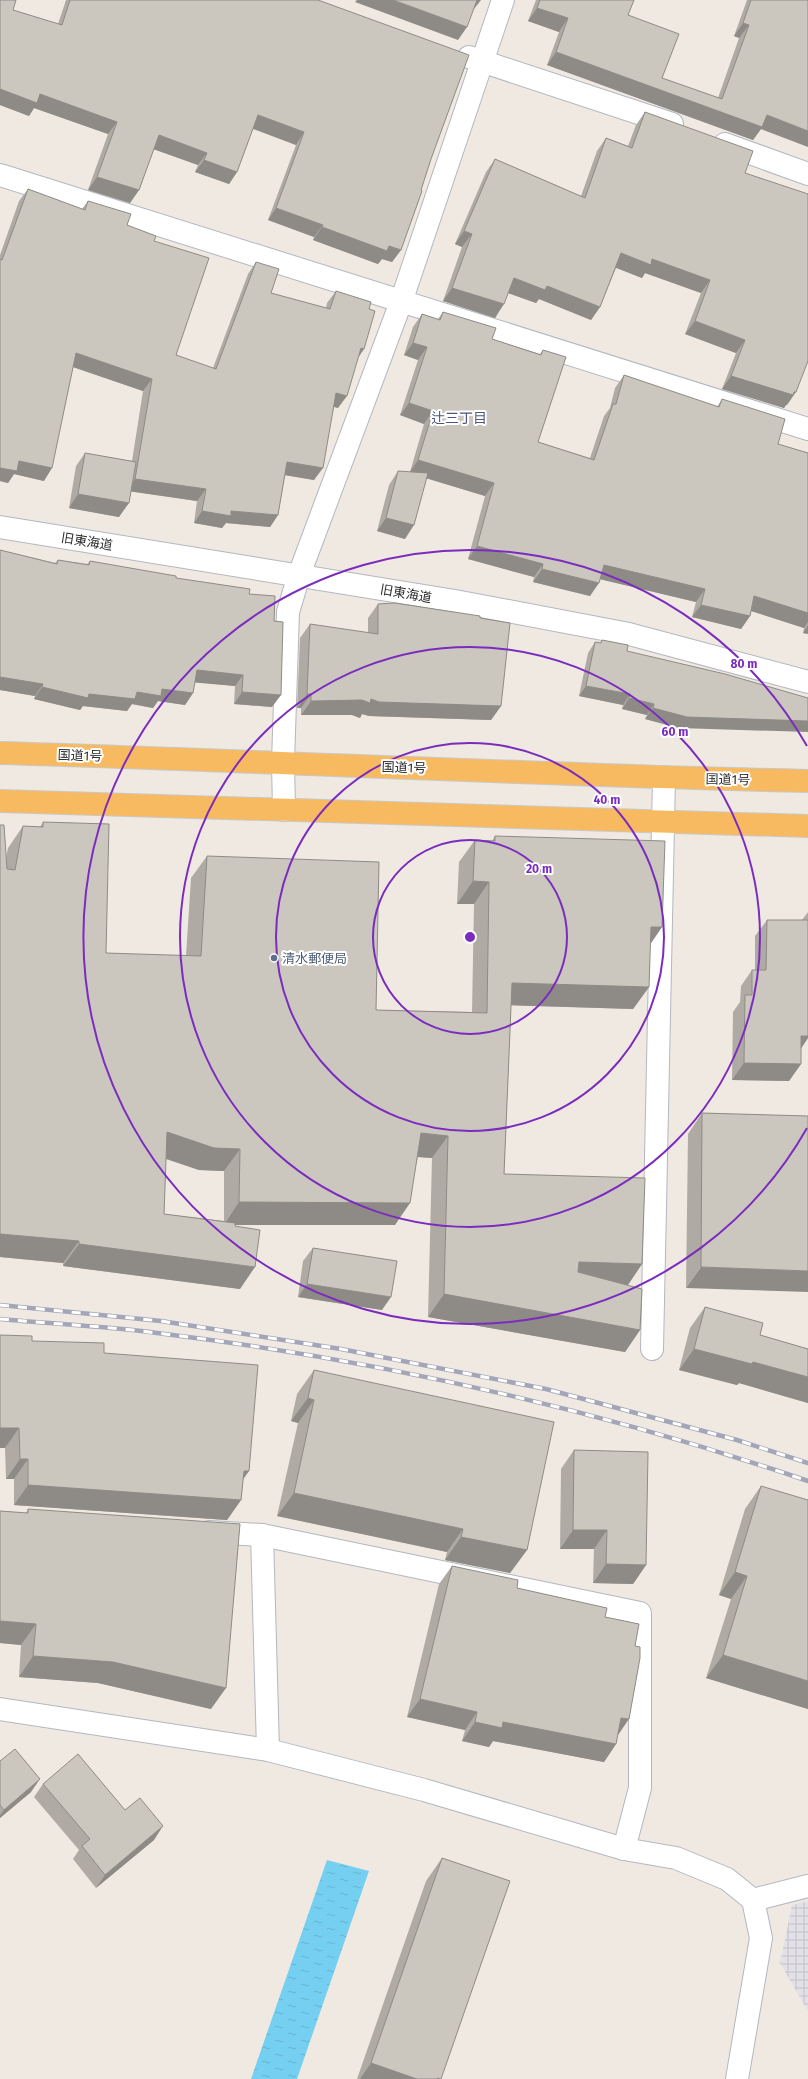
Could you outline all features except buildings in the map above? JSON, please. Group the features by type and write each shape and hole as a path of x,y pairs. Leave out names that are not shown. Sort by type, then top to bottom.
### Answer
{"highway":[{"name":"国道1号","path":"0,753 283,762 664,778 808,781"},
{"path":"0,800 808,826"}],"street":[{"path":"284,810 283,762 288,612 299,575 401,302 503,0"},
{"path":"453,51 696,133 808,174"},
{"path":"0,175 808,430"},
{"name":"旧東海道","path":"0,527 299,575 629,634 808,682"},
{"path":"652,1349 664,778"},
{"path":"190,1530 262,1535 640,1612 640,1788 624,1849"},
{"path":"262,1535 268,1750"},
{"path":"0,1708 268,1750 424,1790 624,1849 676,1858 727,1879 753,1900 761,1938 738,2079"},
{"path":"753,1900 808,1886"}],"shaded area":[{"path":"808,1901 808,2011 780,1963 792,1905"}],"water":[{"path":"327,1860 369,1871 297,2079 251,2079"}],"railway":[{"path":"0,1305 161,1321 341,1349 546,1389 737,1440 808,1463"},
{"path":"0,1319 157,1333 240,1344 322,1357 404,1373 486,1390 648,1431 729,1455 808,1481"}],"place":[{"name":"清水郵便局","path":"274,958"}],"district":[{"name":"辻三丁目","path":"459,418"}]}
